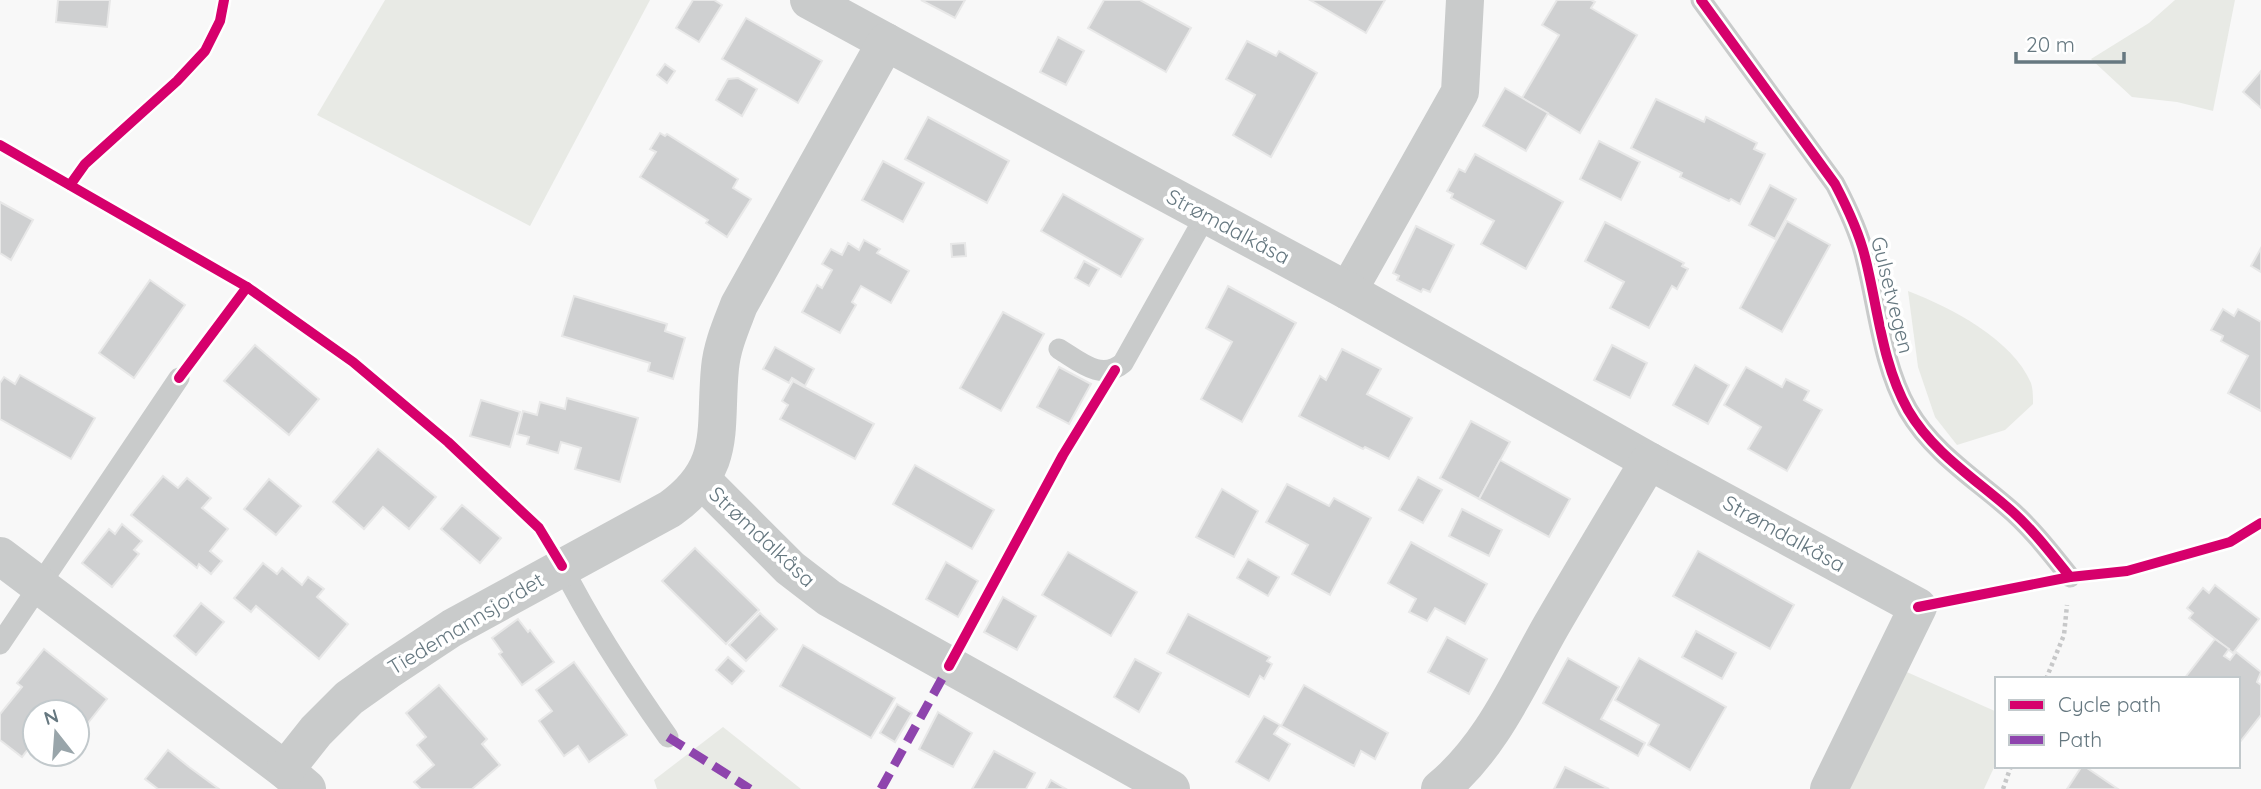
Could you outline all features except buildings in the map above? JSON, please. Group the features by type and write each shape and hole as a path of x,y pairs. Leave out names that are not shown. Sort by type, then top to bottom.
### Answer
{"street":[{"name":"Strømdalkåsa","path":"809,0 1348,291 1649,461 1918,607 1829,789"},
{"path":"1348,291 1460,92 1465,0"},
{"name":"Strømdalkåsa","path":"886,42 739,305 726,337 720,366 718,434 713,456 702,480 790,568 829,598 1171,789"},
{"path":"1440,789 1467,763 1492,731 1649,461"},
{"name":"Tiedemannsjordet","path":"0,556 41,585 287,783 316,731 349,698 452,628 670,509 688,496 702,480"}],"lane":[{"name":"Gulsetvegen","path":"1701,0 1835,184 1865,254 1888,360 1908,411 1927,437 1961,471 2008,507 2070,577"},
{"path":"1059,349 1097,371 1115,370 1123,363 1206,215"},
{"path":"0,644 179,378"},
{"path":"562,566 585,611 638,696 668,737"}],"path":[{"path":"2047,677 2064,635 2070,577"},
{"path":"2003,789 2010,768"}],"shaded area":[{"path":"385,0 650,0 530,226 317,115"},
{"path":"2175,0 2235,0 2213,111 2177,102 2132,97 2091,59 2149,23"},
{"path":"1908,291 1978,326 2010,352 2022,367 2031,383 2033,404 2005,430 1957,445 1935,417 1918,367"},
{"path":"1891,665 1995,711 1995,765 1984,789 1831,789"},
{"path":"723,727 801,789 657,789 654,780"}],"marked path":[{"path":"881,789 949,666"},
{"path":"668,737 750,789"}],"cycle path":[{"path":"70,185 85,164 177,81 205,51 220,21 224,0"},
{"path":"1701,0 1835,184 1862,248 1886,355 1908,410 1940,450 2023,522 2070,577"},
{"path":"0,145 247,287 353,362 448,442 539,528 562,566"},
{"path":"179,378 247,287"},
{"path":"949,666 1063,455 1115,370"},
{"path":"1918,607 2070,577 2127,571 2230,542 2261,523"}]}
